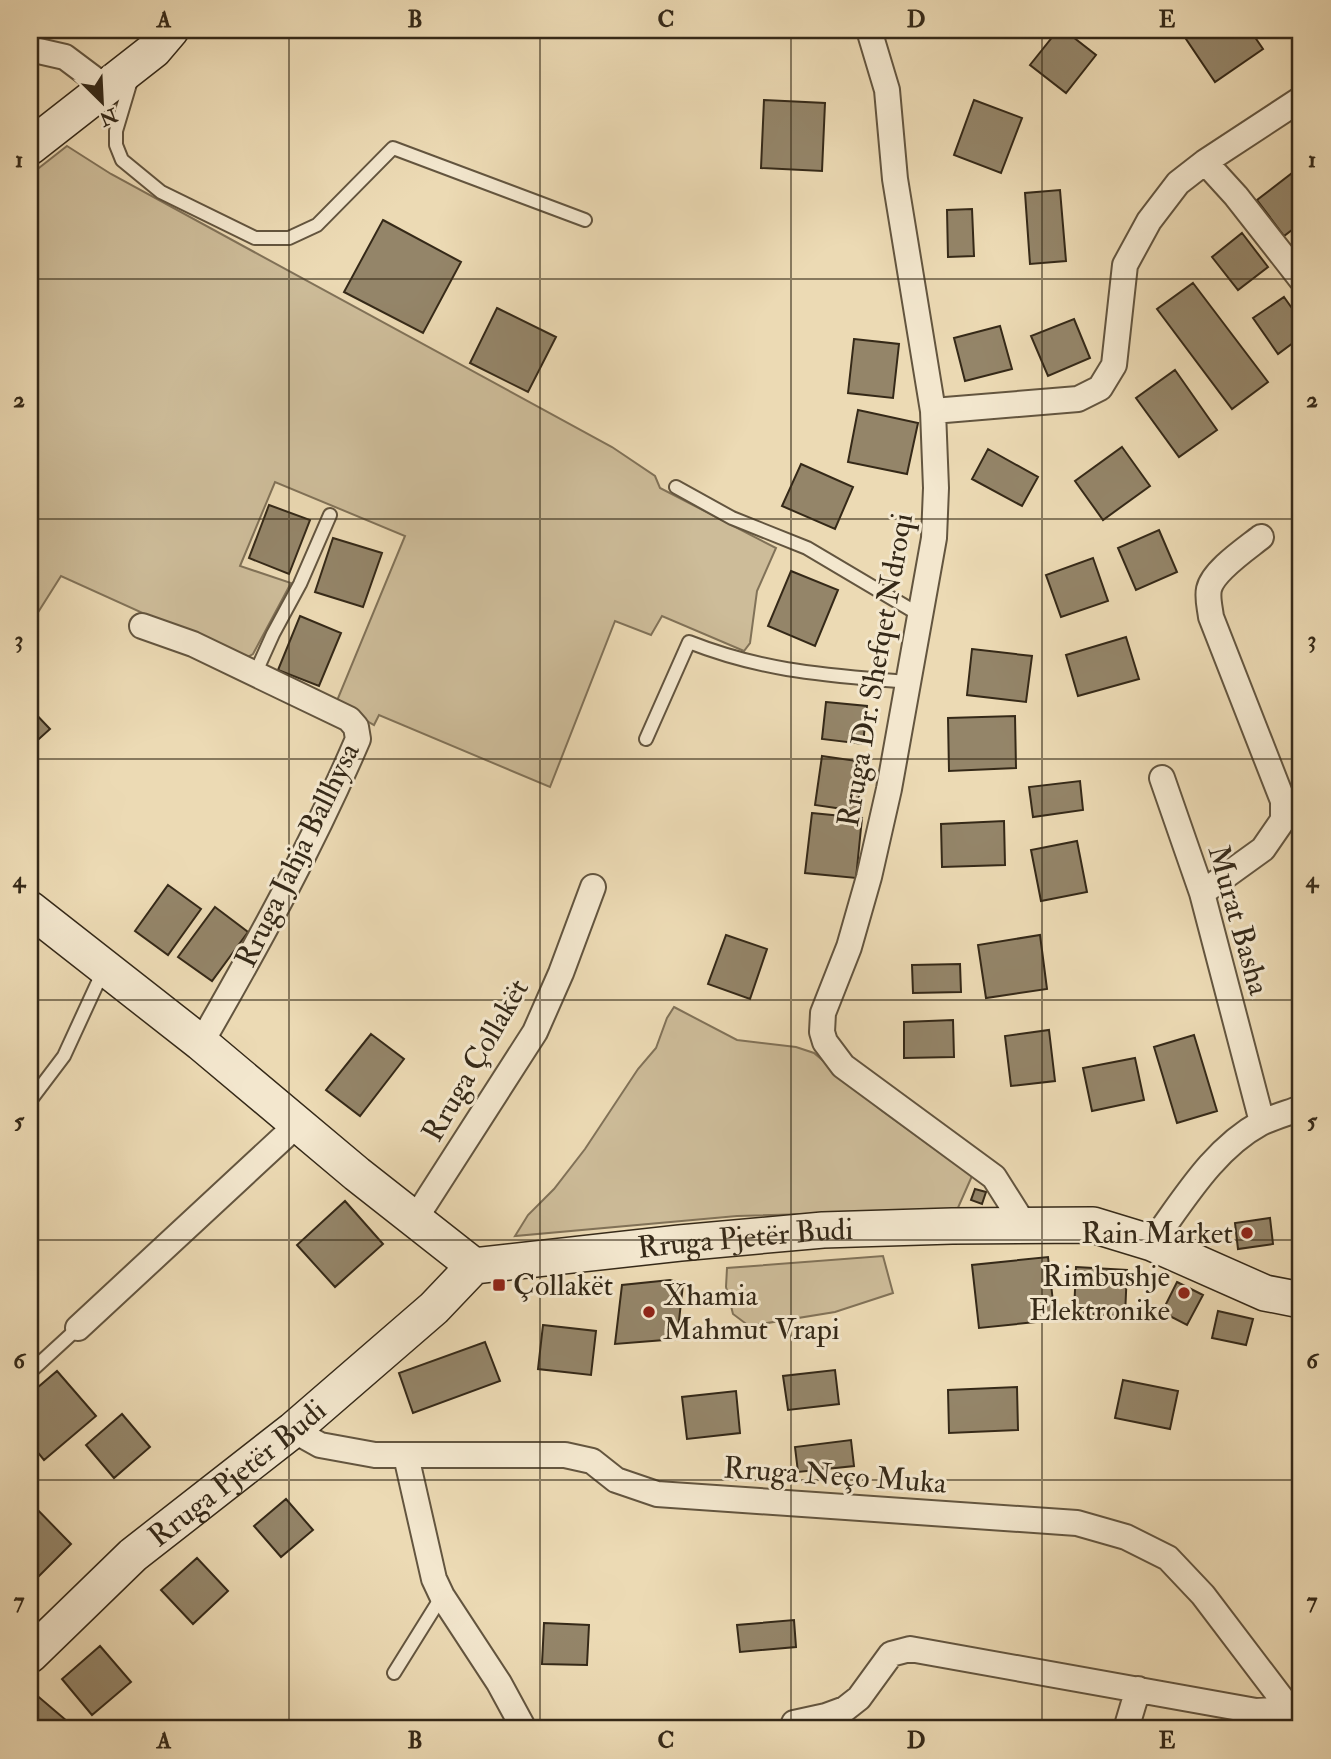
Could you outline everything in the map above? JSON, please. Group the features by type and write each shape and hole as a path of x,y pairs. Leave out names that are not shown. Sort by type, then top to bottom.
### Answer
{"main road":[{"path":"30,147 154,50 171,30"},
{"path":"30,909 201,1043 357,1174 474,1266"},
{"name":"Rruga Pjetër Budi","path":"30,1655 134,1555 293,1430 434,1308 474,1266 823,1230 1093,1225 1152,1242 1265,1293 1301,1300"}],"street":[{"name":"Rruga Dr. Shefqet Ndroqi","path":"869,30 887,89 895,179 933,411 936,488 934,538 889,789 869,877 849,947 823,1013 822,1032 830,1051 843,1066 994,1177 1025,1226"},
{"path":"30,49 65,57 115,79"},
{"path":"933,411 1078,399 1100,388 1114,365 1125,265 1149,221 1178,183 1205,162 1301,99"},
{"path":"1205,162 1236,196 1301,279"},
{"path":"1202,893 1263,849 1283,820 1283,801 1211,617 1209,601 1209,588 1216,575 1261,537"},
{"name":"Rruga Jahja Ballhysa","path":"142,626 193,644 349,719 356,727 358,739 298,869 201,1043"},
{"name":"Murat Basha","path":"1161,778 1202,893 1262,1122"},
{"name":"Rruga Çollakët","path":"415,1219 535,1032 561,973 593,887"},
{"path":"1152,1242 1216,1159 1236,1140 1262,1122 1301,1108"},
{"path":"78,1328 299,1123"},
{"name":"Rruga Neço Muka","path":"293,1430 320,1445 375,1455 565,1455 592,1461 616,1480 657,1494 1077,1523 1126,1537 1168,1558 1203,1595 1297,1712"},
{"path":"406,1456 434,1579 442,1596 499,1683 524,1729"},
{"path":"794,1723 845,1709 859,1698 891,1654 911,1648 1256,1711 1297,1712"},
{"path":"1126,1729 1138,1689"}],"lane":[{"path":"115,79 130,84 116,131 116,145 122,160 161,192 255,237 289,238 317,225 393,148 584,220"},
{"path":"676,487 732,518 807,548 920,615"},
{"path":"255,674 300,584 330,514"},
{"path":"646,739 690,642 740,660 779,669 907,682"},
{"path":"30,1101 64,1056 105,966"},
{"path":"30,1372 78,1328"},
{"path":"394,1673 442,1596"}],"shaded area":[{"path":"67,146 111,174 612,447 655,476 660,488 776,548 757,591 750,643 744,651 662,616 651,635 615,621 550,787 379,715 374,725 336,703 405,536 275,482 240,566 291,583 253,654 244,659 61,576 30,625 30,175"},
{"path":"674,1007 737,1040 796,1047 814,1053 881,1110 972,1176 957,1210 737,1216 515,1236 528,1215 554,1189 585,1149 638,1069 656,1048"},
{"path":"883,1256 893,1293 835,1312 749,1326 733,1314 726,1287 727,1268"}],"building":[{"path":"1058,30 1064,30 1096,55 1066,93 1030,65"},
{"path":"1187,30 1250,30 1263,49 1215,82 1182,33"},
{"path":"764,100 825,103 822,171 761,168"},
{"path":"974,100 1022,118 1001,173 954,155"},
{"path":"1296,170 1301,177 1301,223 1284,236 1257,200"},
{"path":"1060,190 1066,261 1030,264 1025,193"},
{"path":"972,209 974,256 948,257 947,210"},
{"path":"383,220 461,262 423,333 344,292"},
{"path":"1242,233 1268,267 1238,290 1212,257"},
{"path":"1193,283 1268,382 1232,409 1157,309"},
{"path":"1284,297 1301,321 1301,337 1278,354 1253,318"},
{"path":"497,308 556,337 528,392 470,363"},
{"path":"1074,319 1090,358 1048,376 1031,336"},
{"path":"1000,326 1012,369 965,381 954,338"},
{"path":"854,339 899,344 893,398 848,393"},
{"path":"1175,370 1217,430 1179,457 1136,398"},
{"path":"858,410 918,423 907,474 848,462"},
{"path":"1122,447 1150,486 1103,520 1075,481"},
{"path":"988,449 1038,477 1022,506 972,479"},
{"path":"801,464 853,487 835,529 782,506"},
{"path":"269,505 310,520 289,574 249,558"},
{"path":"1159,530 1177,572 1136,590 1118,548"},
{"path":"333,538 382,553 363,607 315,592"},
{"path":"1093,558 1108,601 1061,617 1046,575"},
{"path":"791,571 838,590 815,646 768,626"},
{"path":"300,616 341,633 319,686 278,670"},
{"path":"1126,637 1139,679 1078,696 1066,655"},
{"path":"972,649 1032,656 1026,702 967,695"},
{"path":"826,702 867,706 863,744 822,739"},
{"path":"30,708 50,729 30,747"},
{"path":"1015,716 1016,768 949,771 948,718"},
{"path":"822,756 864,762 857,811 815,805"},
{"path":"1080,781 1083,810 1033,817 1029,787"},
{"path":"812,813 862,818 856,878 805,873"},
{"path":"1004,821 1005,865 942,867 941,824"},
{"path":"1077,841 1087,892 1041,901 1031,850"},
{"path":"168,885 201,909 168,955 135,931"},
{"path":"215,907 248,932 212,981 178,957"},
{"path":"726,935 767,949 750,999 708,984"},
{"path":"1040,935 1047,989 986,998 978,945"},
{"path":"960,964 961,992 913,993 912,965"},
{"path":"953,1020 954,1057 904,1058 904,1022"},
{"path":"1049,1030 1055,1081 1011,1086 1005,1036"},
{"path":"371,1034 404,1059 360,1116 326,1090"},
{"path":"1194,1035 1217,1111 1177,1123 1154,1047"},
{"path":"1135,1058 1144,1100 1092,1111 1083,1068"},
{"path":"975,1189 986,1192 982,1204 971,1200"},
{"path":"345,1201 383,1244 335,1287 297,1245"},
{"path":"1270,1218 1273,1244 1238,1249 1235,1223"},
{"path":"1048,1257 1055,1320 979,1328 972,1265"},
{"path":"1076,1267 1127,1270 1125,1316 1074,1313"},
{"name":"Xhamia Mahmut Vrapi","path":"670,1280 683,1284 677,1339 615,1344 622,1285"},
{"path":"1177,1282 1203,1295 1187,1325 1162,1312"},
{"path":"1218,1311 1253,1319 1246,1345 1212,1338"},
{"path":"543,1325 596,1331 591,1375 538,1369"},
{"path":"485,1342 500,1381 413,1413 399,1373"},
{"path":"835,1370 839,1404 788,1410 783,1376"},
{"path":"57,1371 96,1416 44,1460 30,1443 30,1394"},
{"path":"1123,1380 1178,1391 1170,1429 1115,1418"},
{"path":"1017,1387 1018,1430 949,1433 948,1390"},
{"path":"736,1391 740,1433 687,1439 682,1397"},
{"path":"122,1414 150,1447 114,1478 86,1445"},
{"path":"851,1440 854,1466 798,1472 795,1447"},
{"path":"286,1499 313,1530 281,1557 254,1526"},
{"path":"30,1502 71,1544 38,1577 30,1568"},
{"path":"197,1558 228,1591 193,1624 161,1590"},
{"path":"794,1620 796,1647 740,1652 737,1625"},
{"path":"544,1623 589,1625 587,1665 542,1664"},
{"path":"100,1646 131,1682 92,1715 62,1679"},
{"path":"34,1693 74,1727 30,1729 30,1698"}],"place":[{"name":"Rain Market","path":"1247,1233"},
{"name":"Çollakët","path":"499,1285"},
{"name":"Rimbushje Elektronike","path":"1184,1293"},
{"name":"Xhamia Mahmut Vrapi","path":"649,1312"}]}
